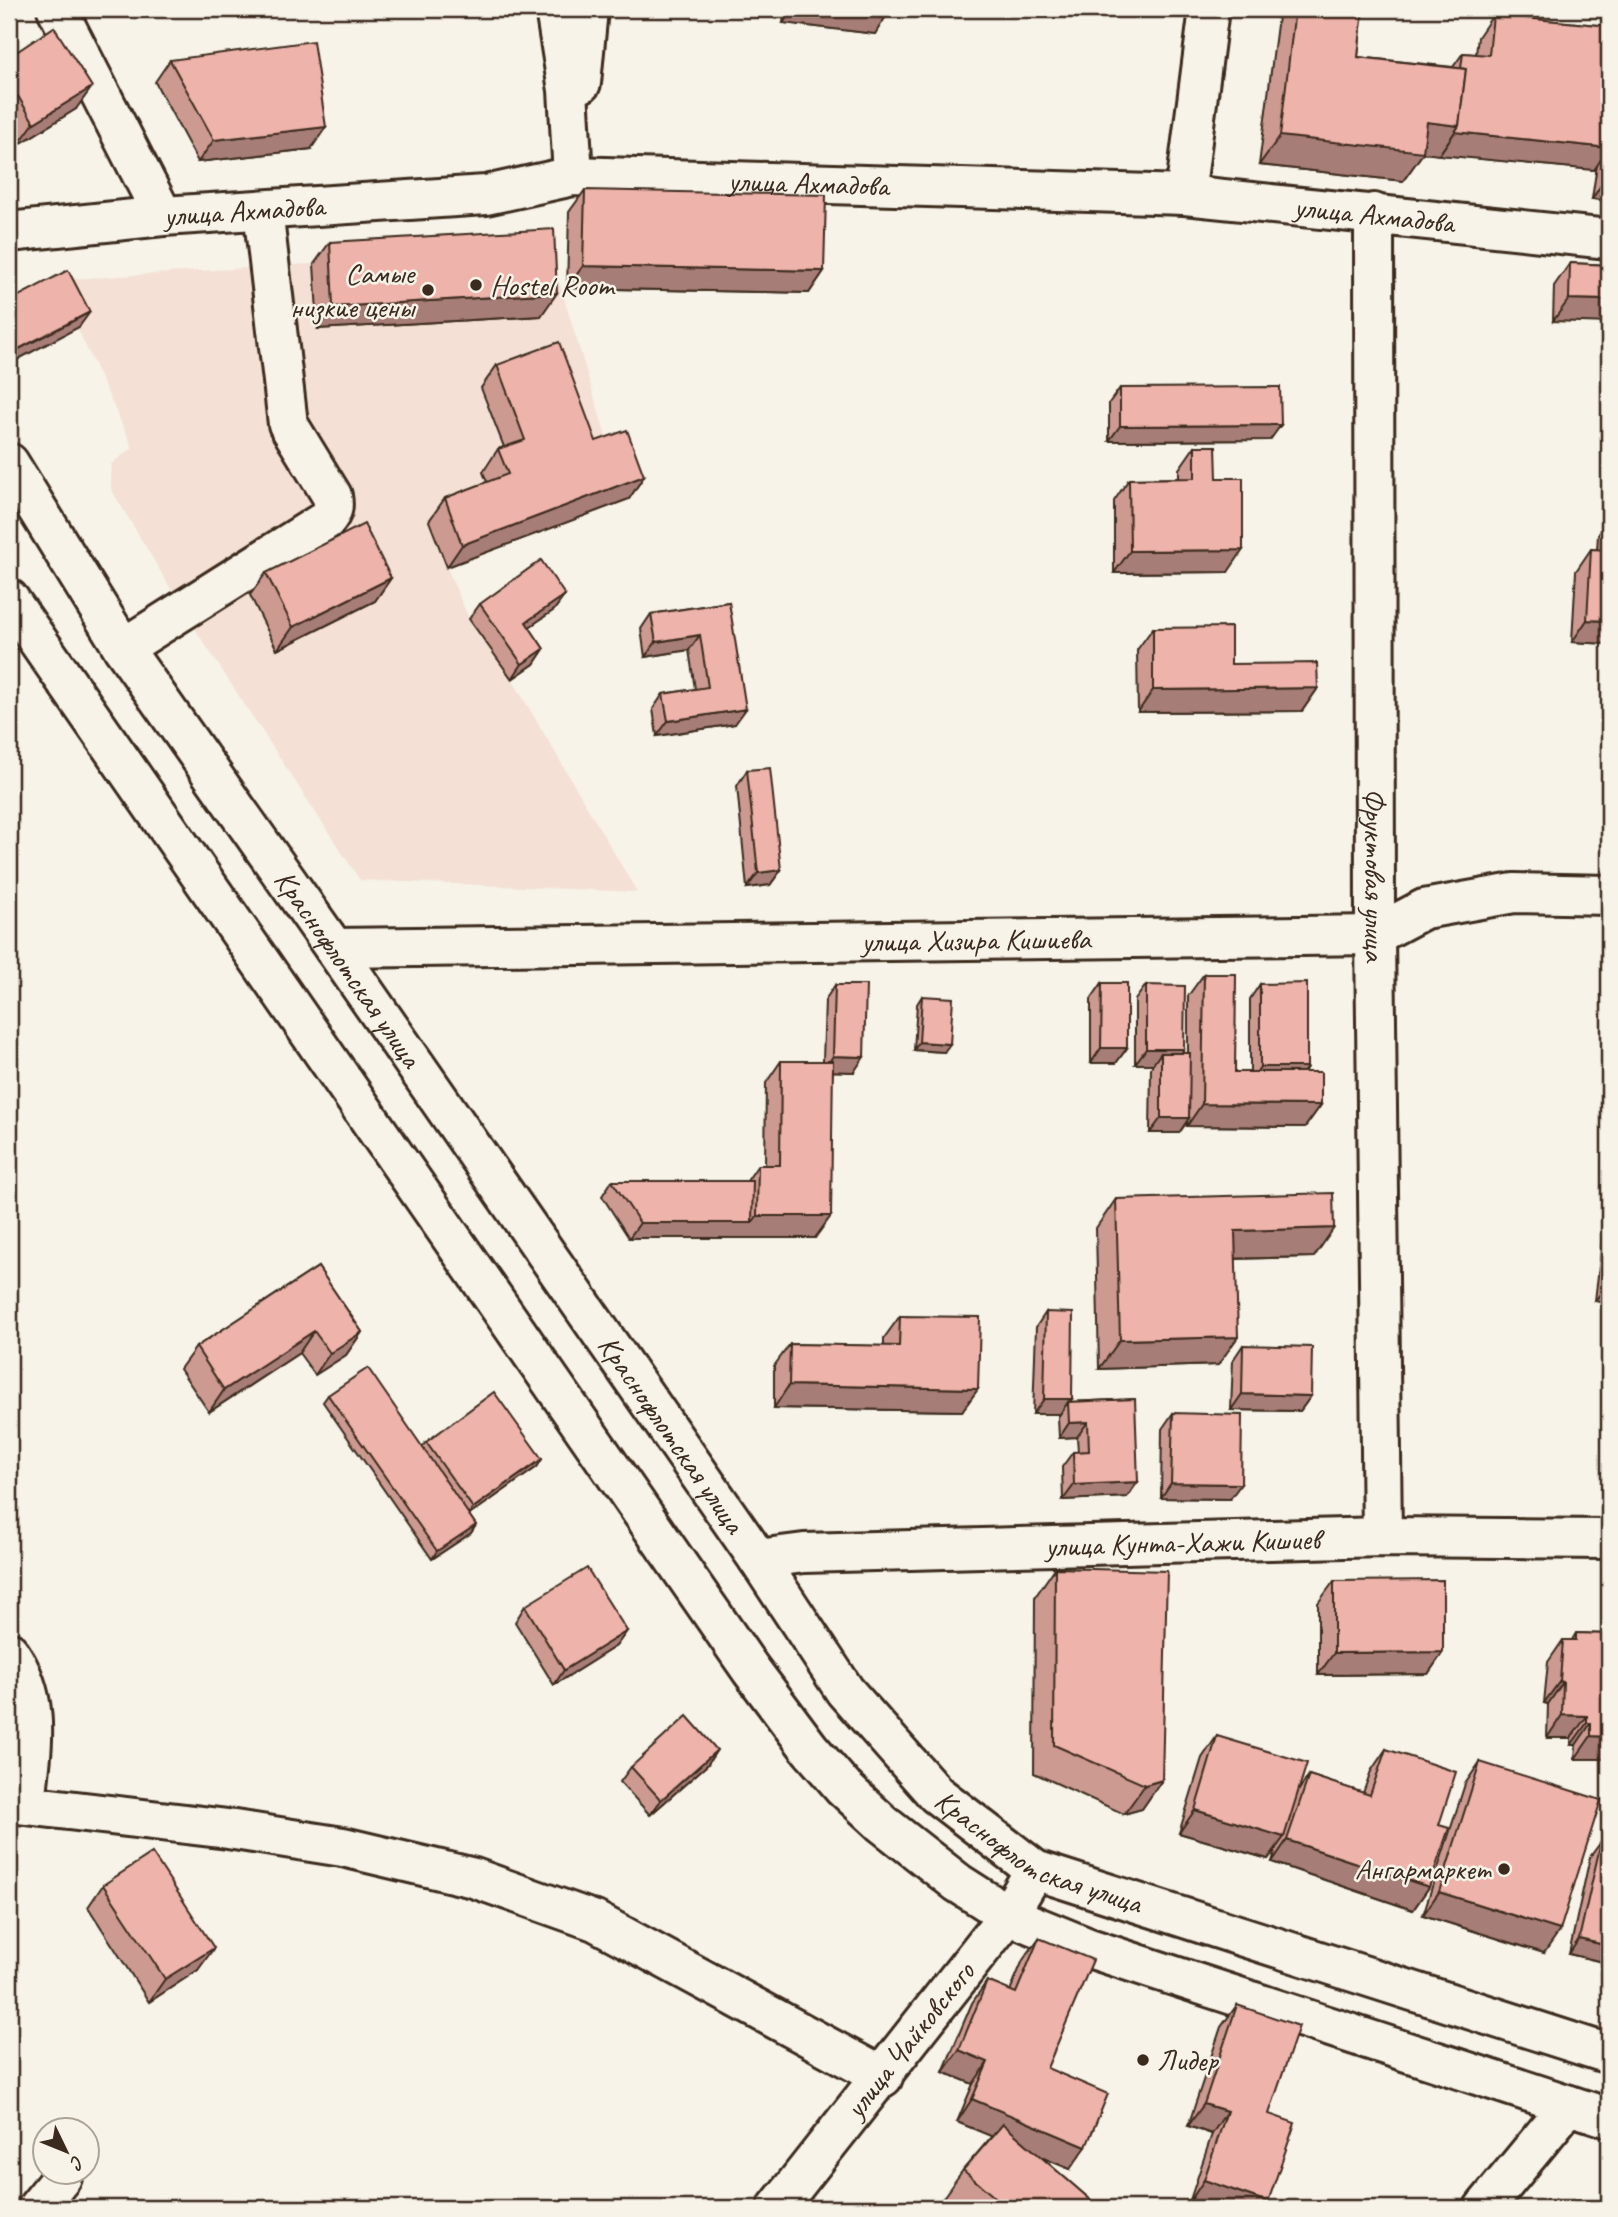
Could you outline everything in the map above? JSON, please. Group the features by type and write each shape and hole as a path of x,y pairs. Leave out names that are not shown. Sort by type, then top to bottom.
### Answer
{"street":[{"path":"57,9 163,216"},
{"path":"555,9 568,90 573,176"},
{"path":"573,176 588,9"},
{"path":"1185,195 1209,9"},
{"name":"улица Ахмадова","path":"9,232 163,216 486,195 573,176 1185,195 1609,239"},
{"path":"123,648 332,514 332,496 288,424 263,210"},
{"name":"Фруктовая улица","path":"1374,213 1375,935 1382,1538"},
{"name":"Краснофлотская улица","path":"9,463 123,648 758,1559 845,1691 936,1794 1035,1870 1609,2054"},
{"name":"Краснофлотская улица","path":"9,599 751,1670 810,1749 843,1787 883,1824 958,1883 1008,1915 1089,1948 1609,2118"},
{"name":"улица Хизира Кишиева","path":"334,948 1375,935 1424,909 1514,893 1609,895"},
{"name":"улица Кунта-Хажи Кишиев","path":"758,1559 804,1553 1382,1538 1609,1539"},
{"path":"9,1652 28,1687 33,1724 18,1804 330,1844 474,1878 595,1921 883,2077"},
{"name":"улица Чайковского","path":"777,2208 883,2077 1008,1915 1035,1870"},
{"path":"1484,2208 1569,2105"},
{"path":"37,2208 55,2186"}],"shaded area":[{"path":"549,249 611,452 629,499 447,568 469,619 512,679 637,892 360,880 195,629 111,489 111,464 133,448 55,280"}],"building":[{"path":"805,9 887,9 885,18"},
{"path":"1295,9 1363,9 1358,57 1466,69 1459,126 1427,122 1423,152 1280,136"},
{"path":"1493,15 1609,26 1609,148 1455,132 1459,126 1466,69 1461,68 1463,53 1489,55"},
{"path":"54,27 92,87 34,123 18,96 9,101 9,57"},
{"path":"313,41 326,127 214,140 170,60"},
{"path":"585,190 826,195 824,271 583,266"},
{"path":"554,229 557,293 333,307 330,242"},
{"path":"1570,263 1609,265 1609,300 1569,299"},
{"path":"68,270 90,312 9,354 9,301"},
{"path":"559,342 596,441 627,430 644,476 462,545 445,498 508,474 498,449 525,440 497,365"},
{"path":"1280,387 1281,425 1120,426 1120,388"},
{"path":"1195,446 1216,446 1217,478 1243,478 1243,550 1130,551 1129,479 1195,478"},
{"path":"364,524 391,578 293,627 266,573"},
{"path":"1591,549 1609,550 1609,621 1587,620"},
{"path":"541,560 565,595 526,622 544,649 522,664 480,604"},
{"path":"729,602 746,709 668,721 663,694 708,687 700,635 656,642 651,614"},
{"path":"1231,627 1231,664 1317,663 1318,688 1153,690 1153,628"},
{"path":"770,768 781,870 758,873 747,770"},
{"path":"1204,974 1236,974 1235,1072 1321,1072 1321,1105 1202,1104"},
{"path":"1102,983 1127,983 1127,1048 1101,1048"},
{"path":"1307,983 1307,1067 1260,1067 1260,984"},
{"path":"835,985 866,985 864,1057 833,1056"},
{"path":"1146,985 1185,986 1184,1049 1146,1049"},
{"path":"922,996 953,998 950,1044 919,1042"},
{"path":"1161,1053 1190,1053 1189,1118 1161,1118"},
{"path":"781,1061 833,1061 831,1216 757,1216 758,1165 780,1165"},
{"path":"612,1181 753,1181 752,1223 640,1223"},
{"path":"1333,1193 1334,1228 1235,1231 1238,1337 1120,1340 1116,1199"},
{"path":"1609,1257 1609,1287 1606,1286"},
{"path":"318,1267 362,1332 330,1353 314,1331 224,1390 196,1347"},
{"path":"1046,1312 1073,1313 1072,1399 1044,1399"},
{"path":"900,1316 980,1317 978,1389 789,1385 790,1344 899,1346"},
{"path":"1243,1345 1312,1347 1311,1396 1242,1394"},
{"path":"368,1368 476,1525 437,1551 328,1395"},
{"path":"494,1392 542,1459 473,1508 426,1442"},
{"path":"1135,1399 1138,1482 1074,1485 1073,1452 1089,1451 1088,1422 1069,1423 1068,1402"},
{"path":"1173,1413 1242,1415 1241,1484 1171,1483"},
{"path":"587,1568 627,1631 564,1670 525,1606"},
{"path":"1055,1568 1167,1571 1162,1780 1145,1785 1054,1745"},
{"path":"1443,1580 1443,1652 1334,1653 1334,1581"},
{"path":"1576,1633 1609,1634 1609,1737 1591,1736 1591,1723 1587,1723 1587,1716 1562,1715 1563,1682 1560,1681 1563,1640 1576,1640"},
{"path":"687,1716 717,1750 661,1800 631,1767"},
{"path":"1217,1736 1307,1763 1284,1837 1195,1810"},
{"path":"1386,1749 1456,1772 1439,1825 1449,1828 1429,1887 1287,1840 1309,1775 1370,1795"},
{"path":"1480,1762 1601,1800 1560,1930 1439,1892"},
{"path":"1601,1842 1609,1843 1609,1946 1579,1939"},
{"path":"152,1853 214,1948 165,1979 103,1885"},
{"path":"1039,1938 1093,1960 1047,2068 1108,2094 1086,2147 972,2099 988,2062 959,2050 987,1981 1016,1993"},
{"path":"1237,2005 1299,2026 1269,2114 1295,2123 1268,2202 1204,2180 1227,2111 1204,2104"},
{"path":"1003,2124 1100,2208 1007,2208 963,2170"}],"place":[{"name":"Hostel Room","path":"476,285"},
{"name":"Самые низкие цены","path":"428,290"},
{"name":"Ангармаркет","path":"1504,1869"},
{"name":"Лидер","path":"1143,2060"}]}
